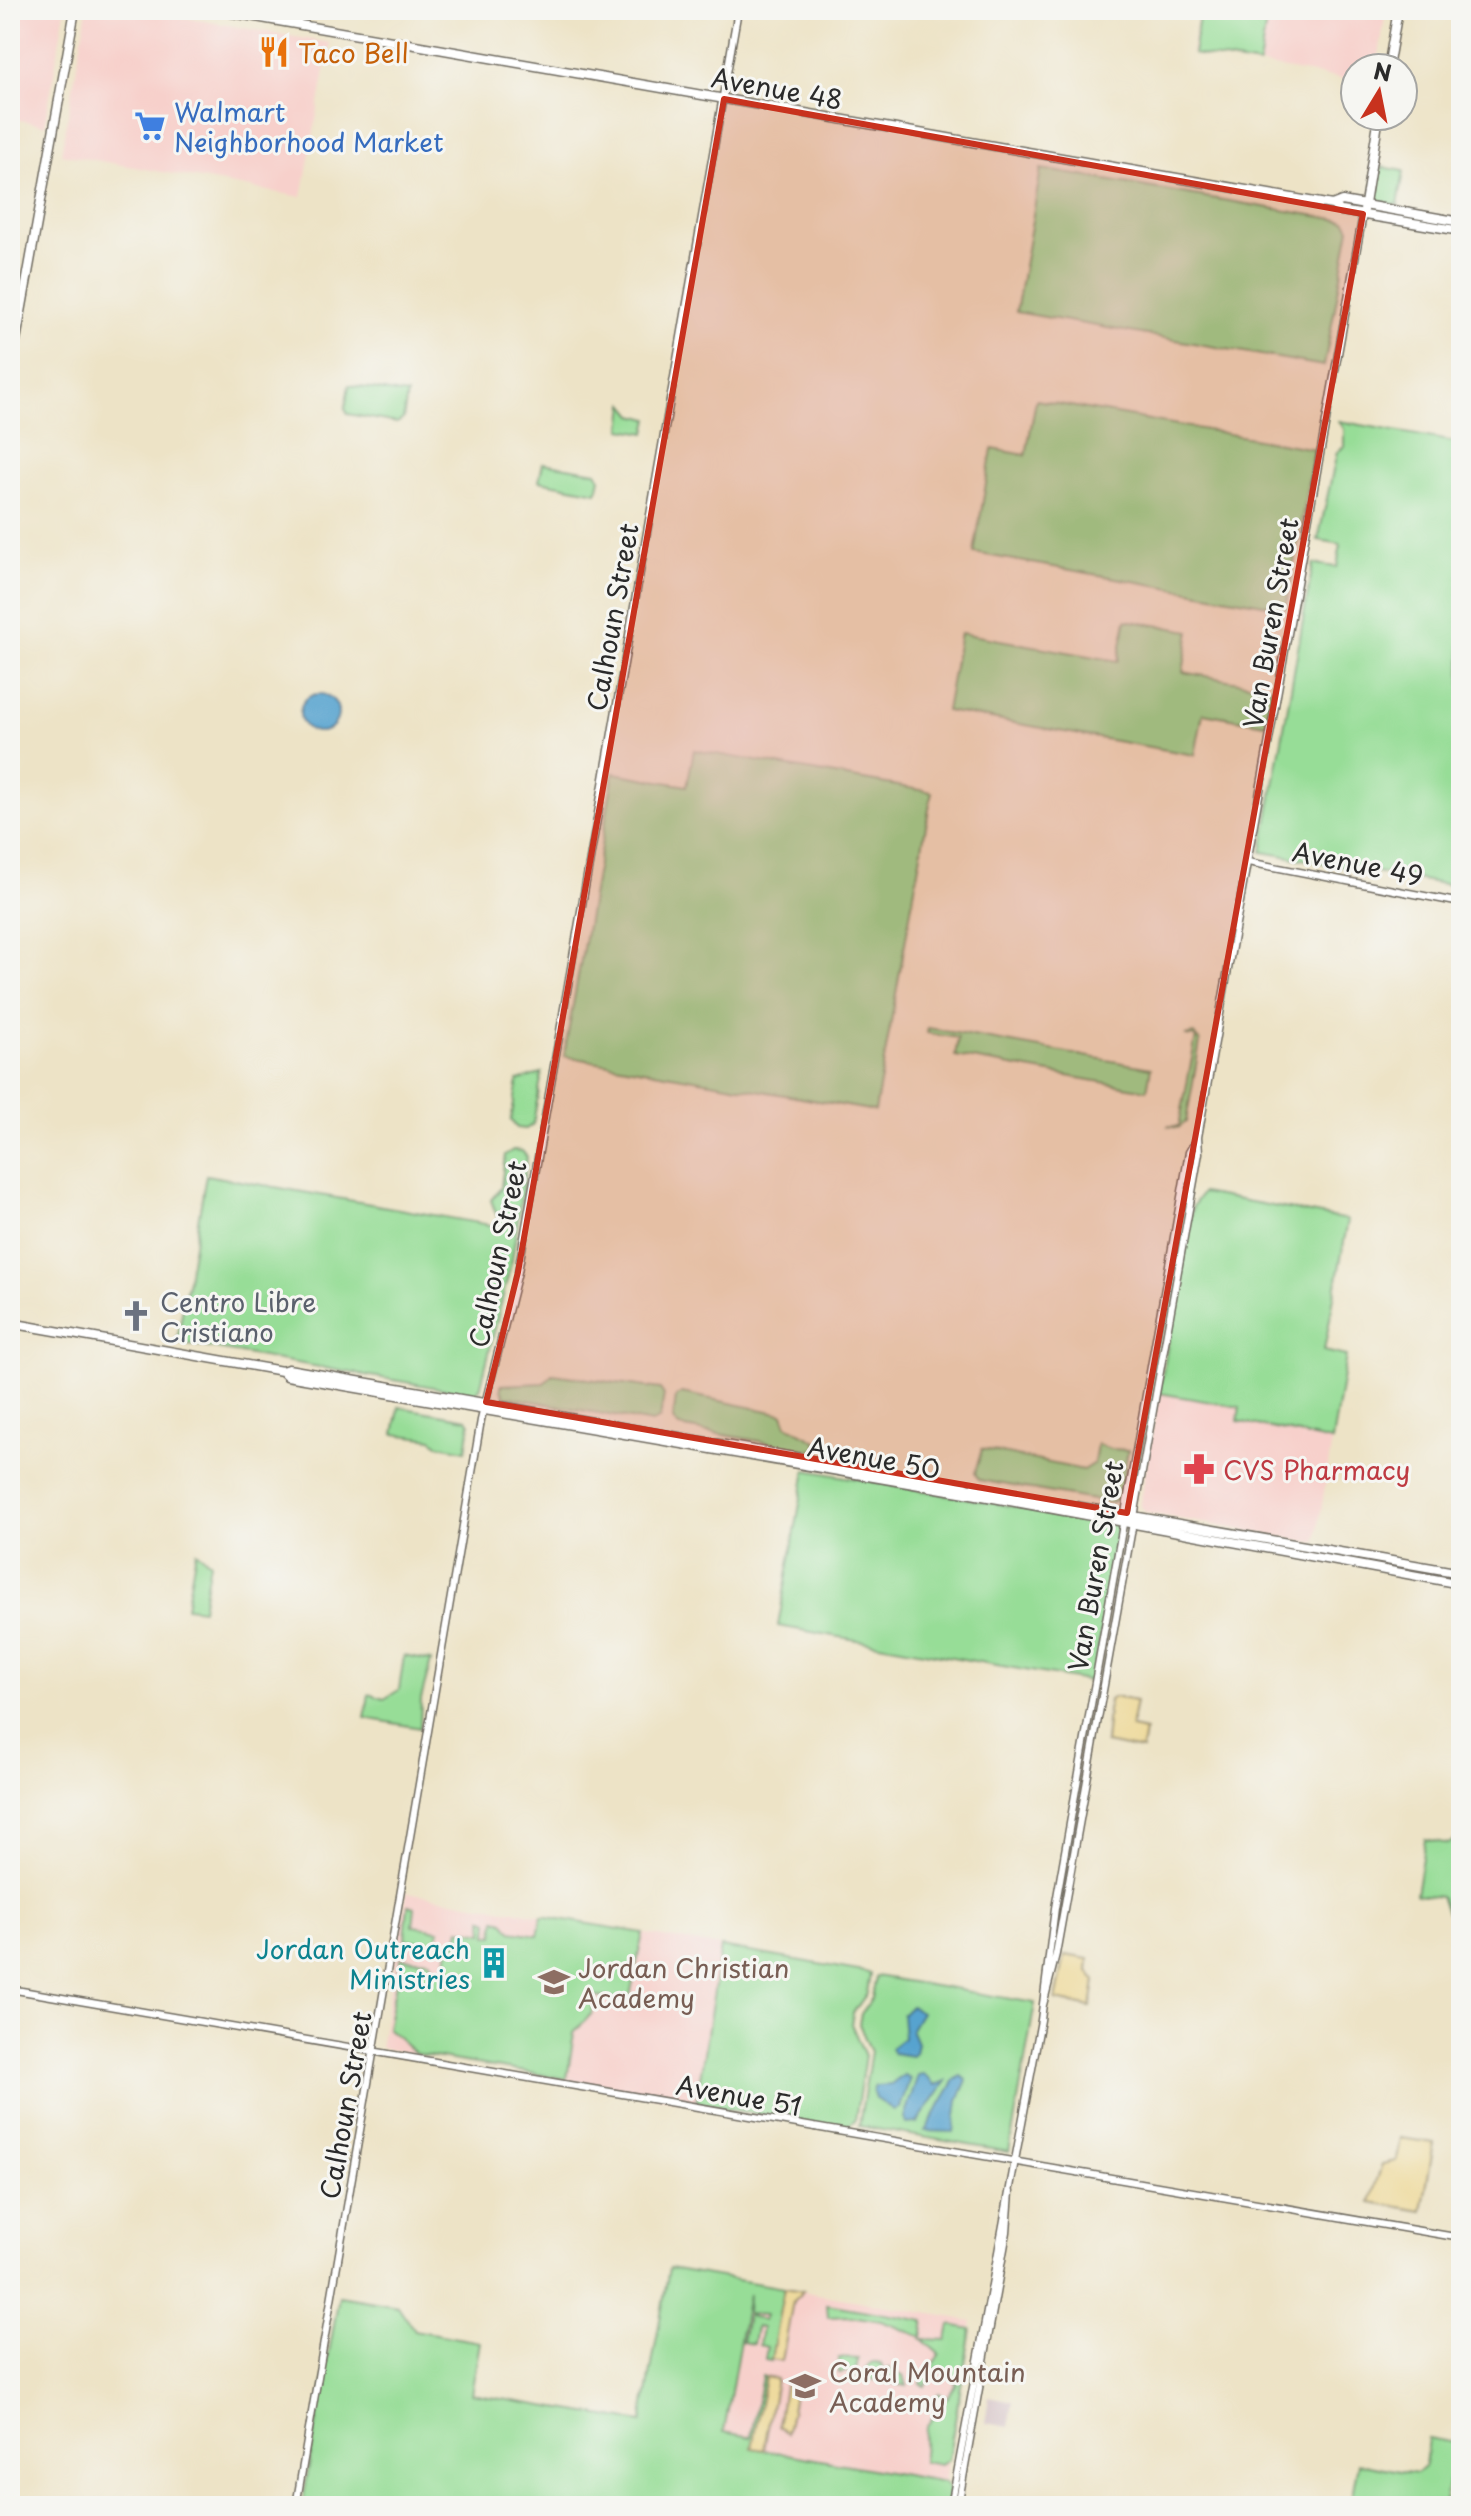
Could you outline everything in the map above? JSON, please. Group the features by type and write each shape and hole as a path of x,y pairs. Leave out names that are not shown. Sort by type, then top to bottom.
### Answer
{"main road":[{"path":"10,374 75,10"},
{"name":"Avenue 48","path":"215,10 1332,205 1342,201 1364,210 1461,231"},
{"path":"1391,52 1398,10"},
{"name":"Van Buren Street","path":"1364,210 1376,132"},
{"name":"Avenue 48","path":"1364,210 1461,222"},
{"name":"Avenue 50","path":"10,1323 282,1371 287,1376 485,1406 1129,1519 1240,1534 1461,1573"},
{"name":"Avenue 50","path":"1129,1519 1176,1534 1461,1584"},
{"path":"1176,1534 1230,1539 1240,1534 1247,1542 1297,1551 1308,1557"}],"street":[{"name":"Calhoun Street","path":"296,2506 485,1406 519,1271 738,10"},
{"name":"Van Buren Street","path":"951,2506 1043,2005 1055,1908 1199,1153 1198,1137 1364,210"},
{"name":"Avenue 49","path":"1248,862 1461,903"},
{"name":"Avenue 51","path":"10,1989 1461,2238"},
{"name":"Van Buren Street","path":"958,2506 1009,2224 1010,2192"},
{"path":"952,2478 957,2444 962,2437"}],"highlighted area":[{"path":"724,99 1363,214 1127,1513 486,1402 518,1272"}],"shaded area":[{"path":"10,10 65,10 45,125 10,118"},
{"path":"87,10 141,10 330,43 302,197 61,154"},
{"path":"1199,10 1386,10 1379,52 1339,52 1339,78 1191,53"},
{"path":"1159,1393 1240,1408 1238,1420 1332,1441 1316,1543 1146,1513 1140,1505"},
{"name":"Jordan Christian Academy","path":"407,1892 721,1947 696,2103 380,2048"},
{"name":"Coral Mountain Academy","path":"669,2268 972,2321 944,2482 641,2428"},
{"path":"989,2397 1013,2402 1009,2427 985,2423"}],"green space":[{"path":"1200,10 1268,10 1259,65 1193,54"},
{"path":"1382,167 1404,171 1398,205 1376,201"},
{"path":"1041,169 1346,221 1350,228 1324,366 1016,312"},
{"path":"349,385 407,395 403,419 397,423 348,414 345,409"},
{"path":"1036,400 1314,449 1286,608 974,553 992,449 1026,455"},
{"path":"625,404 634,415 649,419 646,433 622,429"},
{"path":"1339,421 1461,443 1461,887 1262,852 1313,564 1337,567 1341,544 1318,540 1337,452 1344,447 1344,429"},
{"path":"543,463 596,472 600,478 597,492 539,481"},
{"path":"1126,620 1190,631 1183,672 1272,688 1266,724 1203,713 1195,755 946,711 960,633 1118,661"},
{"path":"694,750 932,792 875,1111 564,1056 614,773 687,786"},
{"path":"928,1028 1151,1068 1147,1090 955,1056 958,1038 927,1033"},
{"path":"1194,1034 1200,1042 1186,1122 1178,1128 1167,1126 1179,1126 1196,1037 1185,1036"},
{"path":"542,1073 533,1124 526,1129 517,1128 511,1120 518,1081"},
{"path":"513,1150 522,1151 527,1157 512,1260 480,1389 473,1394 177,1342 206,1175 501,1227 491,1200 501,1188 505,1155"},
{"path":"1202,1193 1348,1220 1324,1351 1346,1356 1332,1441 1238,1421 1240,1407 1159,1393 1193,1206"},
{"path":"553,1374 660,1389 664,1395 660,1418 652,1423 505,1396 501,1390 501,1385 544,1383"},
{"path":"682,1393 783,1414 787,1425 817,1441 815,1451 679,1427 673,1420 676,1397"},
{"path":"399,1407 467,1419 470,1424 466,1450 439,1445 432,1439 394,1434"},
{"path":"1097,1444 1110,1449 1128,1450 1120,1498 1110,1503 979,1480 975,1473 982,1449 1083,1470 1094,1463"},
{"path":"806,1470 1119,1525 1092,1682 778,1626"},
{"path":"196,1551 210,1562 202,1609 186,1607"},
{"path":"404,1656 431,1661 421,1699 420,1728 365,1718 369,1694 384,1699 399,1690"},
{"path":"1461,1836 1461,1912 1447,1912 1441,1897 1416,1894 1425,1839 1448,1844"},
{"path":"408,1905 415,1907 413,1926 440,1930 436,1944 405,1939"},
{"path":"542,1916 643,1933 629,2001 595,1996 592,2013 574,2033 567,2079 416,2054 387,2028 401,1958 430,1960 434,1968 441,1969 446,1966 450,1943 457,1944 460,1929 484,1933 483,1918 489,1921 488,1935 494,1935 496,1919 504,1921 511,1931 538,1935"},
{"path":"721,1947 870,1973 867,1993 853,2013 851,2024 865,2056 855,2120 844,2129 696,2103"},
{"path":"876,1976 1035,2003 1009,2152 859,2126 871,2052 859,2024 861,2014 872,1998"},
{"path":"669,2268 784,2288 771,2361 765,2360 767,2347 759,2345 762,2328 756,2327 753,2344 742,2342 747,2315 763,2321 765,2315 747,2314 748,2294 724,2432 751,2437 762,2376 765,2377 753,2448 944,2482 948,2487 949,2506 302,2506 339,2296 398,2306 414,2330 480,2342 471,2394 642,2422"},
{"path":"827,2304 925,2321 922,2337 881,2321 851,2316 828,2317"},
{"path":"950,2325 971,2329 948,2460 941,2465 922,2462 926,2427 939,2408 932,2403 939,2393 947,2398 957,2383 938,2368 925,2386 921,2383 940,2355 922,2339 947,2340"},
{"path":"838,2358 858,2359 855,2376 849,2371 839,2373"},
{"path":"871,2362 879,2362 884,2371 882,2378 871,2380 866,2375 866,2367"},
{"path":"888,2368 904,2377 907,2386 882,2381"},
{"path":"1428,2438 1461,2444 1460,2450 1455,2449 1444,2506 1350,2506 1358,2463 1416,2474 1425,2466"}],"sand":[{"path":"1114,1697 1136,1701 1131,1728 1145,1731 1142,1750 1105,1743 1109,1700"},
{"path":"1065,1955 1089,1959 1088,1971 1095,1981 1091,2007 1056,2000"},
{"path":"1400,2138 1434,2143 1422,2211 1370,2202 1382,2164 1396,2161"},
{"path":"784,2288 803,2291 793,2301 782,2361 771,2359"},
{"path":"765,2377 776,2379 764,2450 752,2448"},
{"path":"788,2383 795,2388 787,2433 778,2426 784,2387"}],"water":[{"path":"319,694 332,700 338,713 332,726 319,732 306,726 300,713 306,700"},
{"path":"911,2006 921,2012 911,2029 917,2043 915,2053 912,2056 893,2053 891,2048 904,2038 902,2015"},
{"path":"923,2074 935,2085 946,2081 917,2123 906,2124 904,2117 918,2075"},
{"path":"904,2075 910,2078 900,2108 894,2110 875,2098 875,2086 891,2085"},
{"path":"961,2076 967,2080 958,2100 954,2132 925,2131 955,2080"}],"place":[{"name":"Taco Bell","path":"274,52"},
{"name":"Walmart Neighborhood Market","path":"150,126"},
{"name":"Centro Libre Cristiano","path":"136,1316"},
{"name":"CVS Pharmacy","path":"1199,1469"},
{"name":"Jordan Outreach Ministries","path":"494,1963"},
{"name":"Jordan Christian Academy","path":"554,1982"},
{"name":"Coral Mountain Academy","path":"805,2386"}]}
